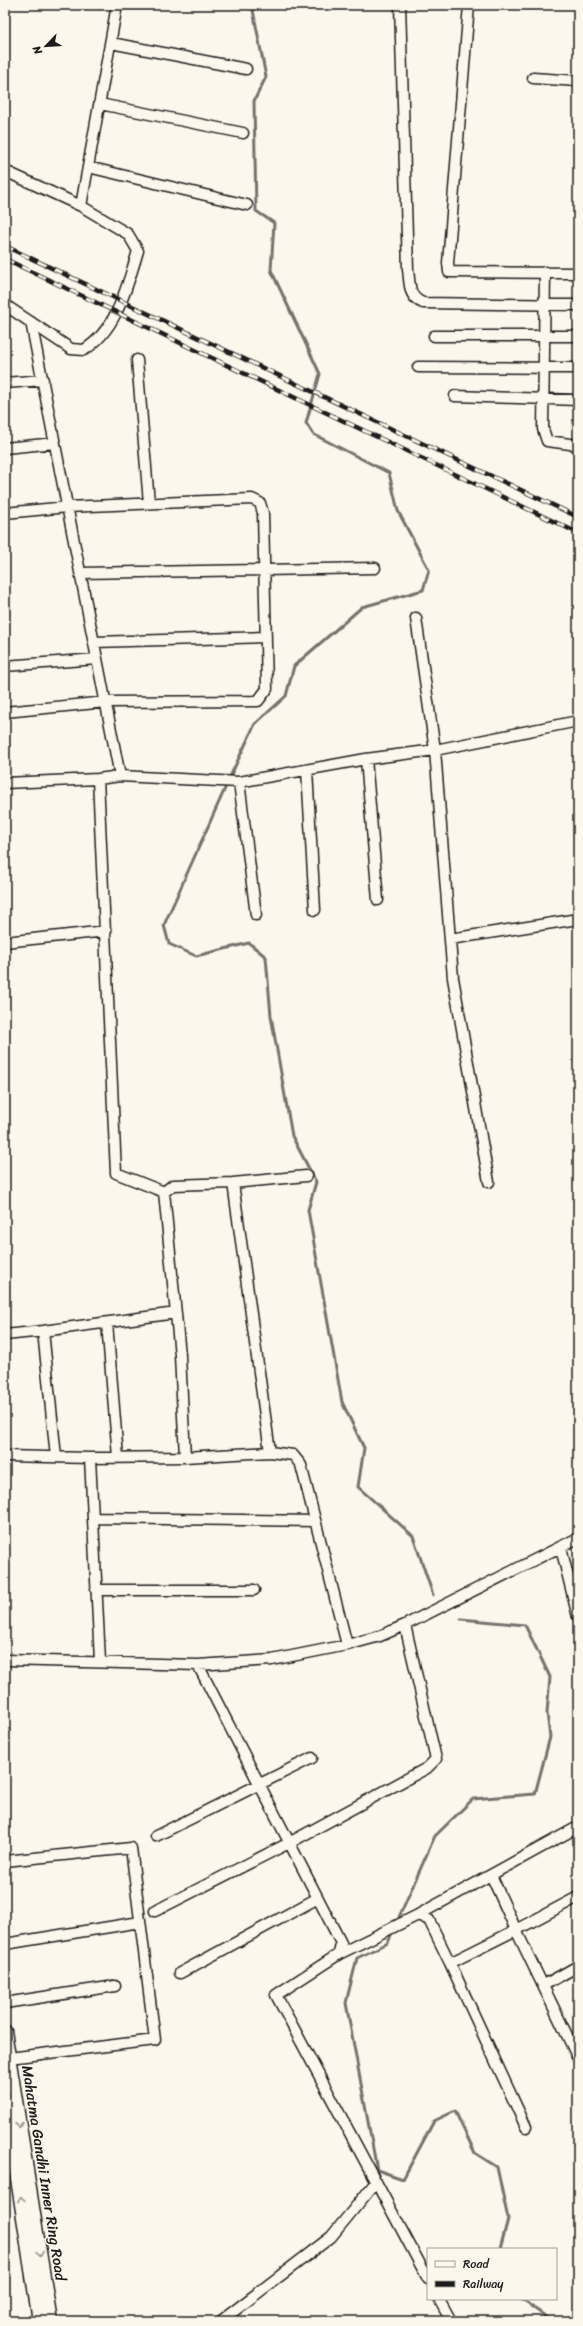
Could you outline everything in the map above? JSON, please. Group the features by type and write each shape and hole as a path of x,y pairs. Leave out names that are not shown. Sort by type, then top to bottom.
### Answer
{"main road":[{"name":"Mahatma Gandhi Inner Ring Road","path":"5,2031 51,2321"},
{"name":"Mahatma Gandhi Inner Ring Road","path":"6,2107 39,2321"}],"street":[{"path":"81,206 117,5"},
{"path":"400,5 408,269 411,294 415,300 423,303 578,304"},
{"path":"468,5 448,263 449,272 578,273"},
{"path":"111,43 246,69"},
{"path":"533,78 578,81"},
{"path":"100,104 243,133"},
{"path":"88,167 247,205"},
{"path":"5,171 81,206 128,234 138,252 122,301 99,339 84,350 70,349 5,305"},
{"path":"545,272 543,429 547,441 578,445"},
{"path":"31,322 120,776"},
{"path":"434,336 578,336"},
{"path":"137,360 149,503"},
{"path":"418,367 578,368"},
{"path":"5,383 42,380"},
{"path":"454,396 578,400"},
{"path":"5,448 55,443"},
{"path":"5,513 67,507 149,503 252,499 260,503 263,512 267,689 258,701 106,702 5,712"},
{"path":"80,573 375,568"},
{"path":"416,618 435,750 453,978 489,1182"},
{"path":"94,642 266,637"},
{"path":"5,666 97,659"},
{"path":"5,783 98,779 120,776 236,782 366,759 435,750 578,721"},
{"path":"366,759 378,900"},
{"path":"307,770 315,910"},
{"path":"98,779 116,1173 164,1192"},
{"path":"236,782 256,915"},
{"path":"450,939 578,919"},
{"path":"5,942 106,931"},
{"path":"164,1192 173,1185 233,1183 306,1176"},
{"path":"233,1183 270,1452"},
{"path":"164,1192 176,1313 185,1457"},
{"path":"5,1335 176,1313"},
{"path":"107,1323 118,1458"},
{"path":"43,1331 56,1457"},
{"path":"5,1456 90,1458 185,1457 270,1452 293,1455 299,1460 347,1645"},
{"path":"90,1458 100,1661"},
{"path":"93,1518 315,1521"},
{"path":"5,1660 100,1661 198,1665 272,1660 347,1645 380,1636 405,1625 561,1548 578,1538"},
{"path":"561,1548 578,1617"},
{"path":"96,1590 254,1590"},
{"path":"155,1911 290,1843 427,1768 436,1759 405,1625"},
{"path":"198,1665 341,1943 339,1954"},
{"path":"156,1836 312,1758"},
{"path":"427,2277 276,1995 339,1954 418,1915 578,1827"},
{"path":"5,1861 131,1848 154,2040 9,2058"},
{"path":"492,1875 516,1930 544,1985 578,2058"},
{"path":"180,1973 318,1898"},
{"path":"450,1964 578,1898"},
{"path":"418,1915 429,1920 526,2127"},
{"path":"5,1944 140,1922"},
{"path":"544,1985 578,1966"},
{"path":"5,2003 115,1986"},
{"path":"221,2321 331,2237 376,2182"},
{"path":"440,2300 451,2321"}],"waterway":[{"path":"229,779 255,724 286,696 294,666 362,607 423,590 429,570 398,511 389,473 313,434 306,423 320,374 271,270 274,223 256,211 254,101 266,77 252,5"},
{"path":"227,784 164,925 169,944 196,956 249,943 266,957 271,1016 292,1136 316,1182 308,1210 342,1402 364,1448 358,1487 413,1536 433,1595"},
{"path":"399,1917 435,1836 473,1799 535,1794 550,1737 547,1713 550,1677 525,1625 461,1619"},
{"path":"392,1932 388,1943 357,1958 346,2003 377,2170 403,2179 434,2121 455,2111 475,2153 497,2167 508,2219 500,2248"},
{"path":"522,2300 552,2321"}],"railway":[{"path":"5,246 578,517"},
{"path":"5,259 578,533"}]}
